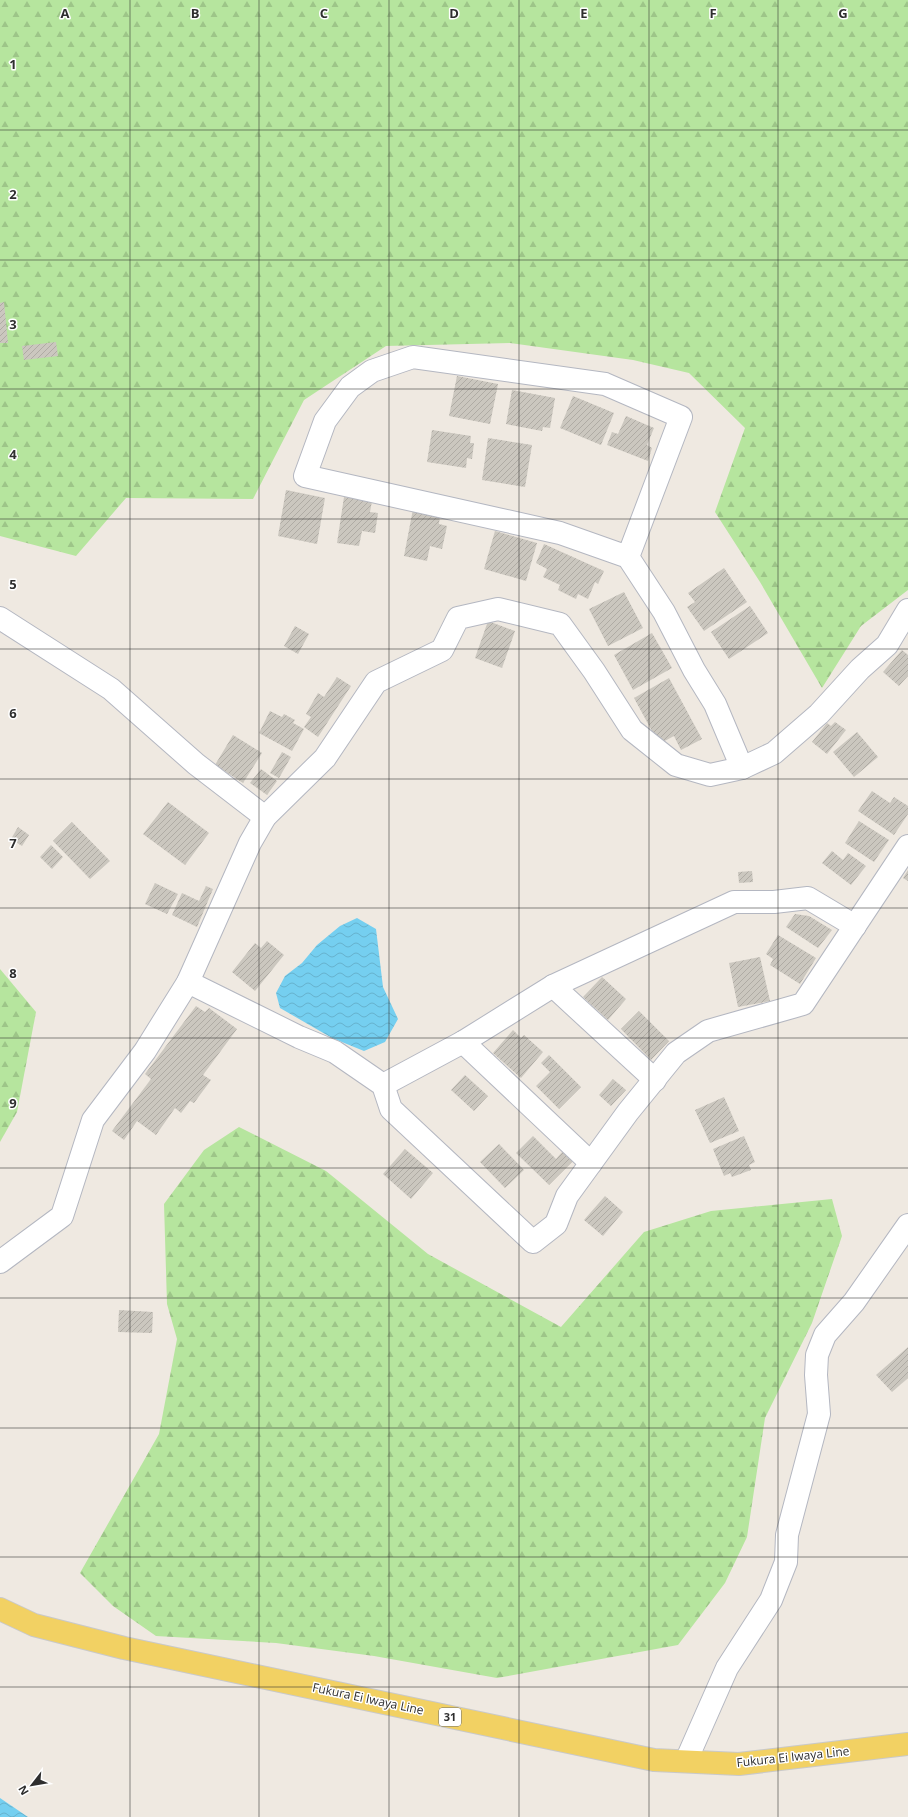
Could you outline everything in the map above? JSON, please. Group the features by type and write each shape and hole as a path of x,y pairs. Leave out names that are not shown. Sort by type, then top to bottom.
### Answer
{"main road":[{"name":"Fukura Ei Iwaya Line","path":"0,1609 34,1625 124,1648 654,1760 739,1764 908,1744"}],"street":[{"path":"628,557 681,417 605,384 413,357 372,371 350,387 325,421 305,476 560,533 628,557 664,612 694,670 715,704 742,768"},
{"path":"0,1262 62,1216 93,1120 144,1051 188,982 250,843 265,817 325,758 376,682 442,650 458,618 498,609 560,624 594,671 632,730 676,765 710,775 742,768 774,753 819,714 860,669 887,645 908,610"},
{"path":"0,618 111,689 196,764 265,817"},
{"path":"188,982 298,1037 335,1052 383,1085 391,1109 533,1242 556,1224 568,1196 591,1163 628,1112 676,1053 708,1031 803,1004 908,846"},
{"path":"383,1085 462,1042 553,986 734,902 774,902 808,898 855,926"},
{"path":"553,986 654,1080"},
{"path":"462,1042 591,1163"},
{"path":"686,1761 727,1668 771,1600 786,1562 787,1535 819,1414 816,1375 817,1355 825,1335 854,1302 908,1225"}],"green space":[{"path":"0,0 908,0 908,590 861,626 822,688 760,582 715,512 745,428 689,373 633,360 510,343 386,346 304,400 253,499 126,498 76,556 0,536"},
{"path":"0,969 36,1012 17,1112 0,1142"},
{"path":"239,1127 326,1171 428,1254 561,1327 644,1232 711,1211 832,1199 842,1236 812,1323 765,1418 747,1537 725,1583 678,1645 497,1678 374,1656 276,1643 156,1636 113,1606 80,1573 159,1434 177,1339 167,1304 164,1204 204,1150"}],"water":[{"path":"357,918 376,929 383,987 398,1019 385,1042 364,1051 332,1038 280,1008 276,993 285,976 302,963 317,945 340,926"},
{"path":"0,1798 28,1817 0,1817"}],"building":[{"path":"4,302 8,343 0,343 0,303"},
{"path":"56,342 58,356 24,360 22,346"},
{"path":"457,376 498,384 490,424 449,416"},
{"path":"512,390 555,398 550,428 543,427 542,431 506,424"},
{"path":"573,396 614,413 601,445 560,428"},
{"path":"626,416 654,428 647,445 652,448 648,461 607,445 612,432 618,434"},
{"path":"432,430 471,436 470,443 474,443 472,459 467,458 466,468 427,462"},
{"path":"488,438 532,445 525,487 482,480"},
{"path":"286,490 325,498 317,544 278,536"},
{"path":"344,497 372,501 370,512 378,513 375,533 362,531 359,546 337,543"},
{"path":"413,509 440,515 439,524 447,526 442,549 430,546 427,561 404,556"},
{"path":"495,531 537,543 526,581 484,569"},
{"path":"544,544 604,571 598,584 595,582 588,599 578,594 576,599 558,590 560,585 543,577 547,569 536,563"},
{"path":"724,568 747,602 704,631 687,607 695,602 688,593"},
{"path":"624,592 643,628 608,646 589,609"},
{"path":"750,606 768,633 729,659 711,632"},
{"path":"488,621 515,631 502,668 475,658"},
{"path":"295,626 309,634 298,654 284,646"},
{"path":"652,633 672,668 633,690 614,655"},
{"path":"902,650 908,655 908,676 899,686 883,672"},
{"path":"337,677 351,686 318,737 304,727 311,717 306,714 318,693 324,697"},
{"path":"669,678 702,739 681,750 674,736 659,744 634,698"},
{"path":"270,711 282,717 284,714 295,720 293,723 304,729 292,751 259,733"},
{"path":"835,722 846,730 827,754 812,742 827,723 831,726"},
{"path":"857,732 878,757 854,777 833,752"},
{"path":"233,735 262,753 243,783 215,765"},
{"path":"282,752 291,757 279,778 270,773"},
{"path":"261,769 277,781 267,795 250,783"},
{"path":"872,791 890,803 894,797 908,806 908,814 894,835 858,811"},
{"path":"168,802 209,833 185,865 143,834"},
{"path":"859,821 889,840 874,862 845,843"},
{"path":"72,822 110,861 90,879 53,841"},
{"path":"18,827 29,835 22,846 11,839"},
{"path":"51,845 63,857 52,869 40,857"},
{"path":"832,851 843,860 848,853 866,866 851,885 822,863"},
{"path":"908,870 908,881 903,878"},
{"path":"752,871 753,882 739,883 738,872"},
{"path":"155,883 178,894 167,914 145,904"},
{"path":"206,886 213,889 197,927 172,915 182,893 199,901"},
{"path":"795,914 809,916 832,930 818,948 786,927"},
{"path":"778,935 816,958 800,984 770,965 773,959 766,954"},
{"path":"267,941 284,955 255,991 232,972 255,943 261,948"},
{"path":"760,957 770,1001 738,1007 729,963"},
{"path":"602,977 626,999 608,1020 583,997"},
{"path":"196,1006 205,1012 209,1008 237,1029 203,1075 211,1080 194,1103 190,1101 181,1113 175,1108 156,1135 137,1121 124,1140 112,1131 151,1079 145,1074"},
{"path":"639,1011 669,1041 651,1060 621,1029"},
{"path":"513,1030 521,1038 524,1035 543,1052 521,1078 493,1053"},
{"path":"549,1055 581,1087 559,1109 536,1086 550,1072 541,1063"},
{"path":"465,1075 488,1096 474,1111 451,1090"},
{"path":"613,1079 626,1090 611,1106 599,1095"},
{"path":"724,1097 739,1131 710,1143 695,1110"},
{"path":"533,1136 556,1159 563,1151 573,1161 549,1185 516,1153"},
{"path":"744,1136 755,1162 749,1165 751,1170 732,1177 730,1173 724,1176 713,1149"},
{"path":"499,1144 524,1170 505,1188 480,1162"},
{"path":"405,1149 433,1173 411,1199 383,1174"},
{"path":"605,1196 623,1212 603,1236 584,1220"},
{"path":"119,1310 153,1312 152,1333 118,1332"},
{"path":"908,1347 908,1378 892,1392 876,1375"}]}
